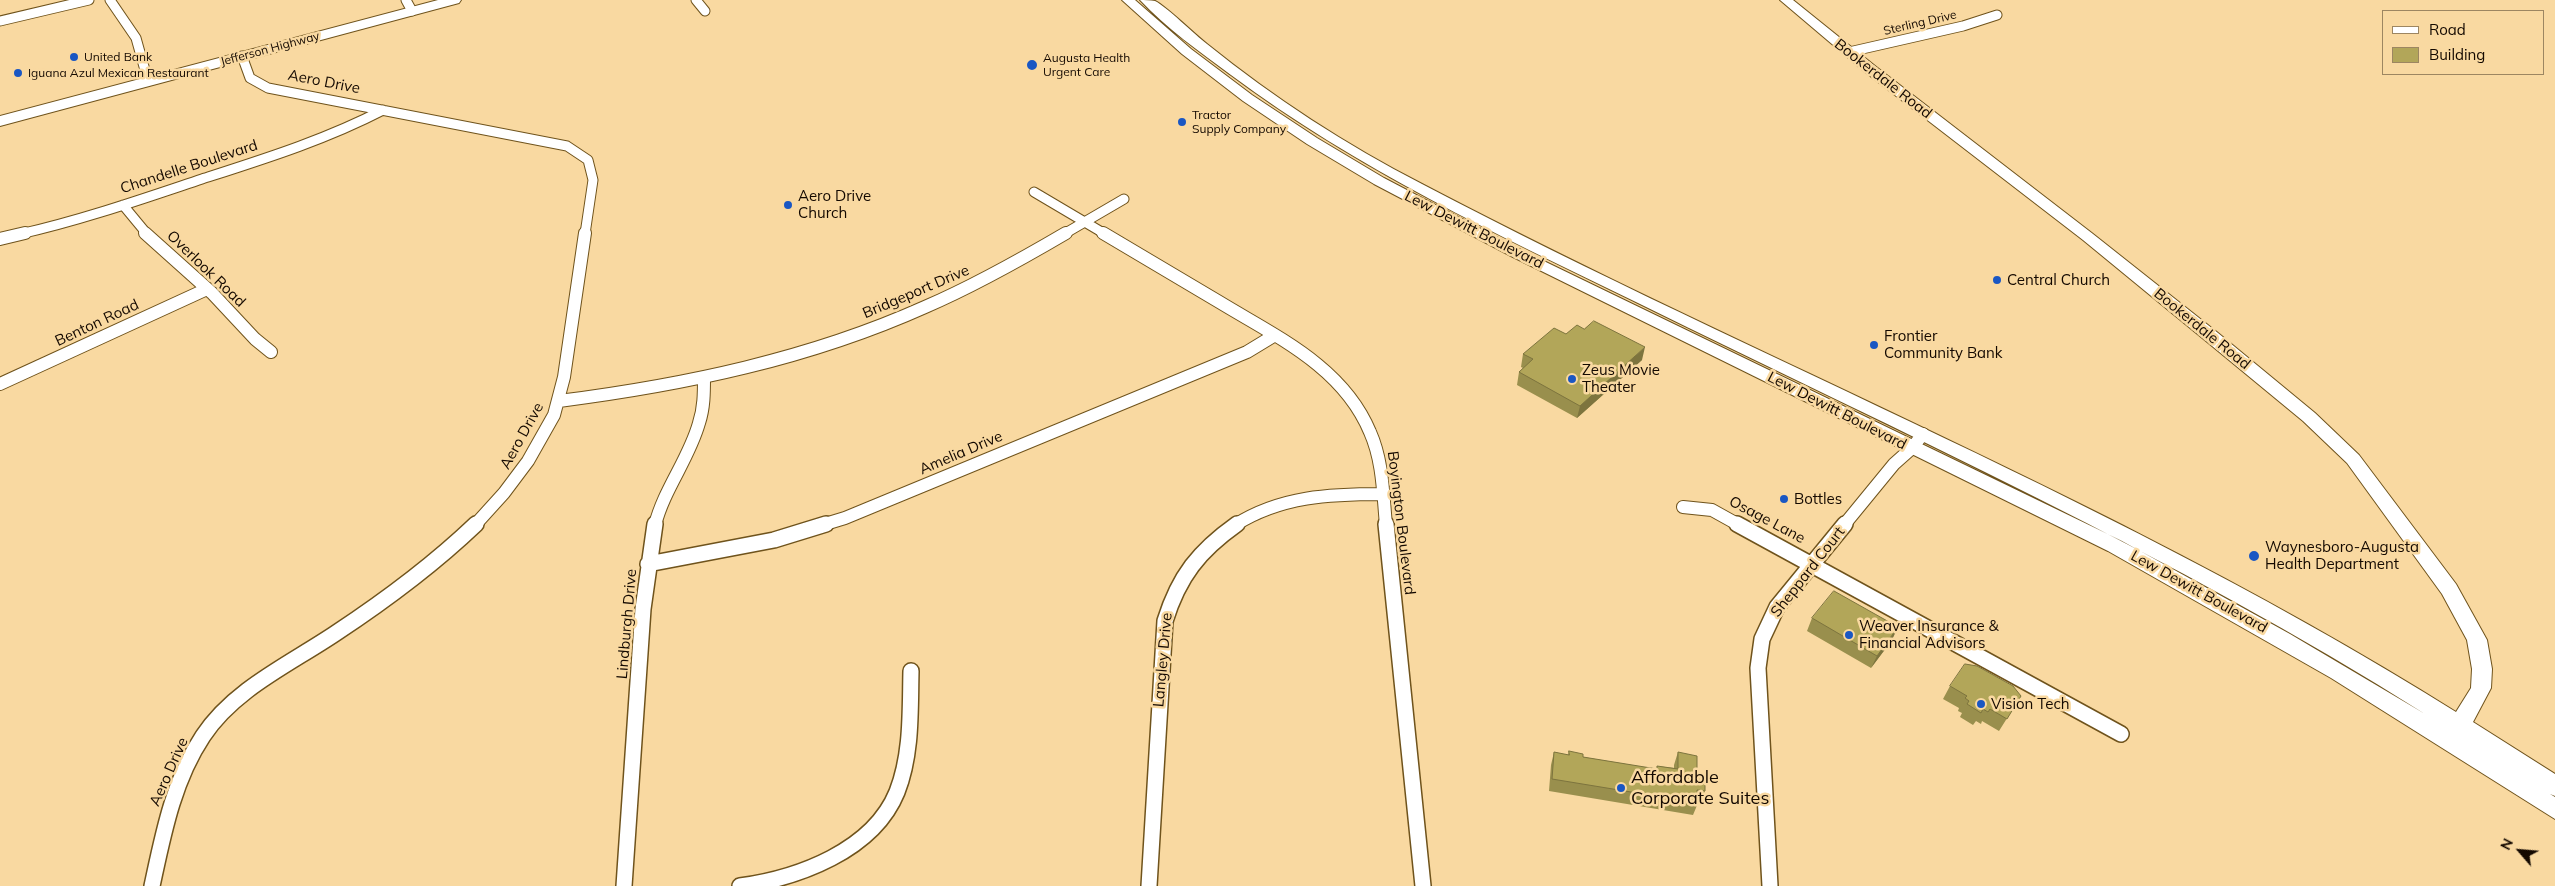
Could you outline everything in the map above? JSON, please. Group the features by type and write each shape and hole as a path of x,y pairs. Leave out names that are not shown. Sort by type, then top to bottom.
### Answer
{"main road":[{"name":"Jefferson Highway","path":"0,121 242,56 410,6 454,0"},
{"name":"Lew Dewitt Boulevard","path":"1128,0 1177,44 1218,77 1310,140 1918,441 2196,570 2308,632 2451,731 2555,809"},
{"name":"Lew Dewitt Boulevard","path":"1146,0 1191,40 1232,72 1424,198"},
{"name":"Bookerdale Road","path":"1786,0 1849,52 2212,337 2309,417 2353,459 2431,564 2474,633 2481,657 2481,688 2469,712 2451,731"},
{"name":"Lew Dewitt Boulevard","path":"2451,731 2555,786"}],"street":[{"path":"0,21 89,0"},
{"path":"110,0 128,23 136,38 146,66 148,81"},
{"path":"696,0 705,11"},
{"name":"Sterling Drive","path":"1849,52 1963,26 1997,15"},
{"name":"Aero Drive","path":"152,886 167,817 178,786 189,761 211,726 247,692 362,616 451,550 496,505 533,456 559,401 593,180 588,160 577,150 556,142 383,110 258,84 250,78 242,56"},
{"name":"Chandelle Boulevard","path":"0,239 123,204 247,165 332,134 383,110"},
{"name":"Boyington Boulevard","path":"1034,192 1300,350 1331,374 1356,405 1367,424 1376,448 1383,494 1423,886"},
{"name":"Bridgeport Drive","path":"704,376 821,346 917,310 973,285 1124,199"},
{"name":"Overlook Road","path":"123,204 125,211 138,225 208,289 272,352"},
{"name":"Benton Road","path":"0,384 208,289"},
{"name":"Amelia Drive","path":"648,564 774,540 845,518 1247,352 1274,335"},
{"path":"559,401 664,385 704,376"},
{"name":"Lindburgh Drive","path":"624,886 642,612 652,534 658,514 689,454 703,414 706,397 704,376"},
{"name":"Sheppard Court","path":"1770,886 1758,684 1759,654 1770,618 1894,464 1918,441"},
{"name":"Langley Drive","path":"1149,886 1165,621 1168,606 1180,579 1212,541 1235,524 1261,511 1306,497 1338,494 1383,494"},
{"name":"Osage Lane","path":"1683,507 1712,510 1813,563 2121,734"},
{"path":"740,886 789,878 830,860 863,836 887,810 898,791 904,767 909,734 911,672"}],"building":[{"name":"Zeus Movie Theater","path":"1594,321 1645,347 1580,406 1519,372 1533,359 1523,354 1554,328 1566,334 1577,325 1584,329"},
{"path":"1834,591 1898,627 1877,656 1812,618"},
{"path":"1965,664 1977,666 2013,686 2021,696 2007,719 1990,709 1988,712 1983,709 1981,713 1967,704 1969,701 1965,698 1967,696 1950,686"},
{"path":"1569,751 1583,754 1583,757 1657,769 1657,766 1678,769 1678,752 1697,756 1697,779 1705,780 1705,791 1697,790 1698,803 1552,779 1554,752 1569,755"}],"place":[{"name":"United Bank","path":"74,57"},
{"name":"Augusta Health Urgent Care","path":"1032,65"},
{"name":"Iguana Azul Mexican Restaurant","path":"18,73"},
{"name":"Tractor Supply Company","path":"1182,122"},
{"name":"Aero Drive Church","path":"788,205"},
{"name":"Central Church","path":"1997,280"},
{"name":"Frontier Community Bank","path":"1874,345"},
{"name":"Zeus Movie Theater","path":"1572,379"},
{"name":"Bottles","path":"1784,499"},
{"name":"Waynesboro-Augusta Health Department","path":"2254,556"},
{"name":"Weaver Insurance & Financial Advisors","path":"1849,635"},
{"name":"Vision Tech","path":"1981,704"},
{"name":"Affordable Corporate Suites","path":"1621,788"}]}
